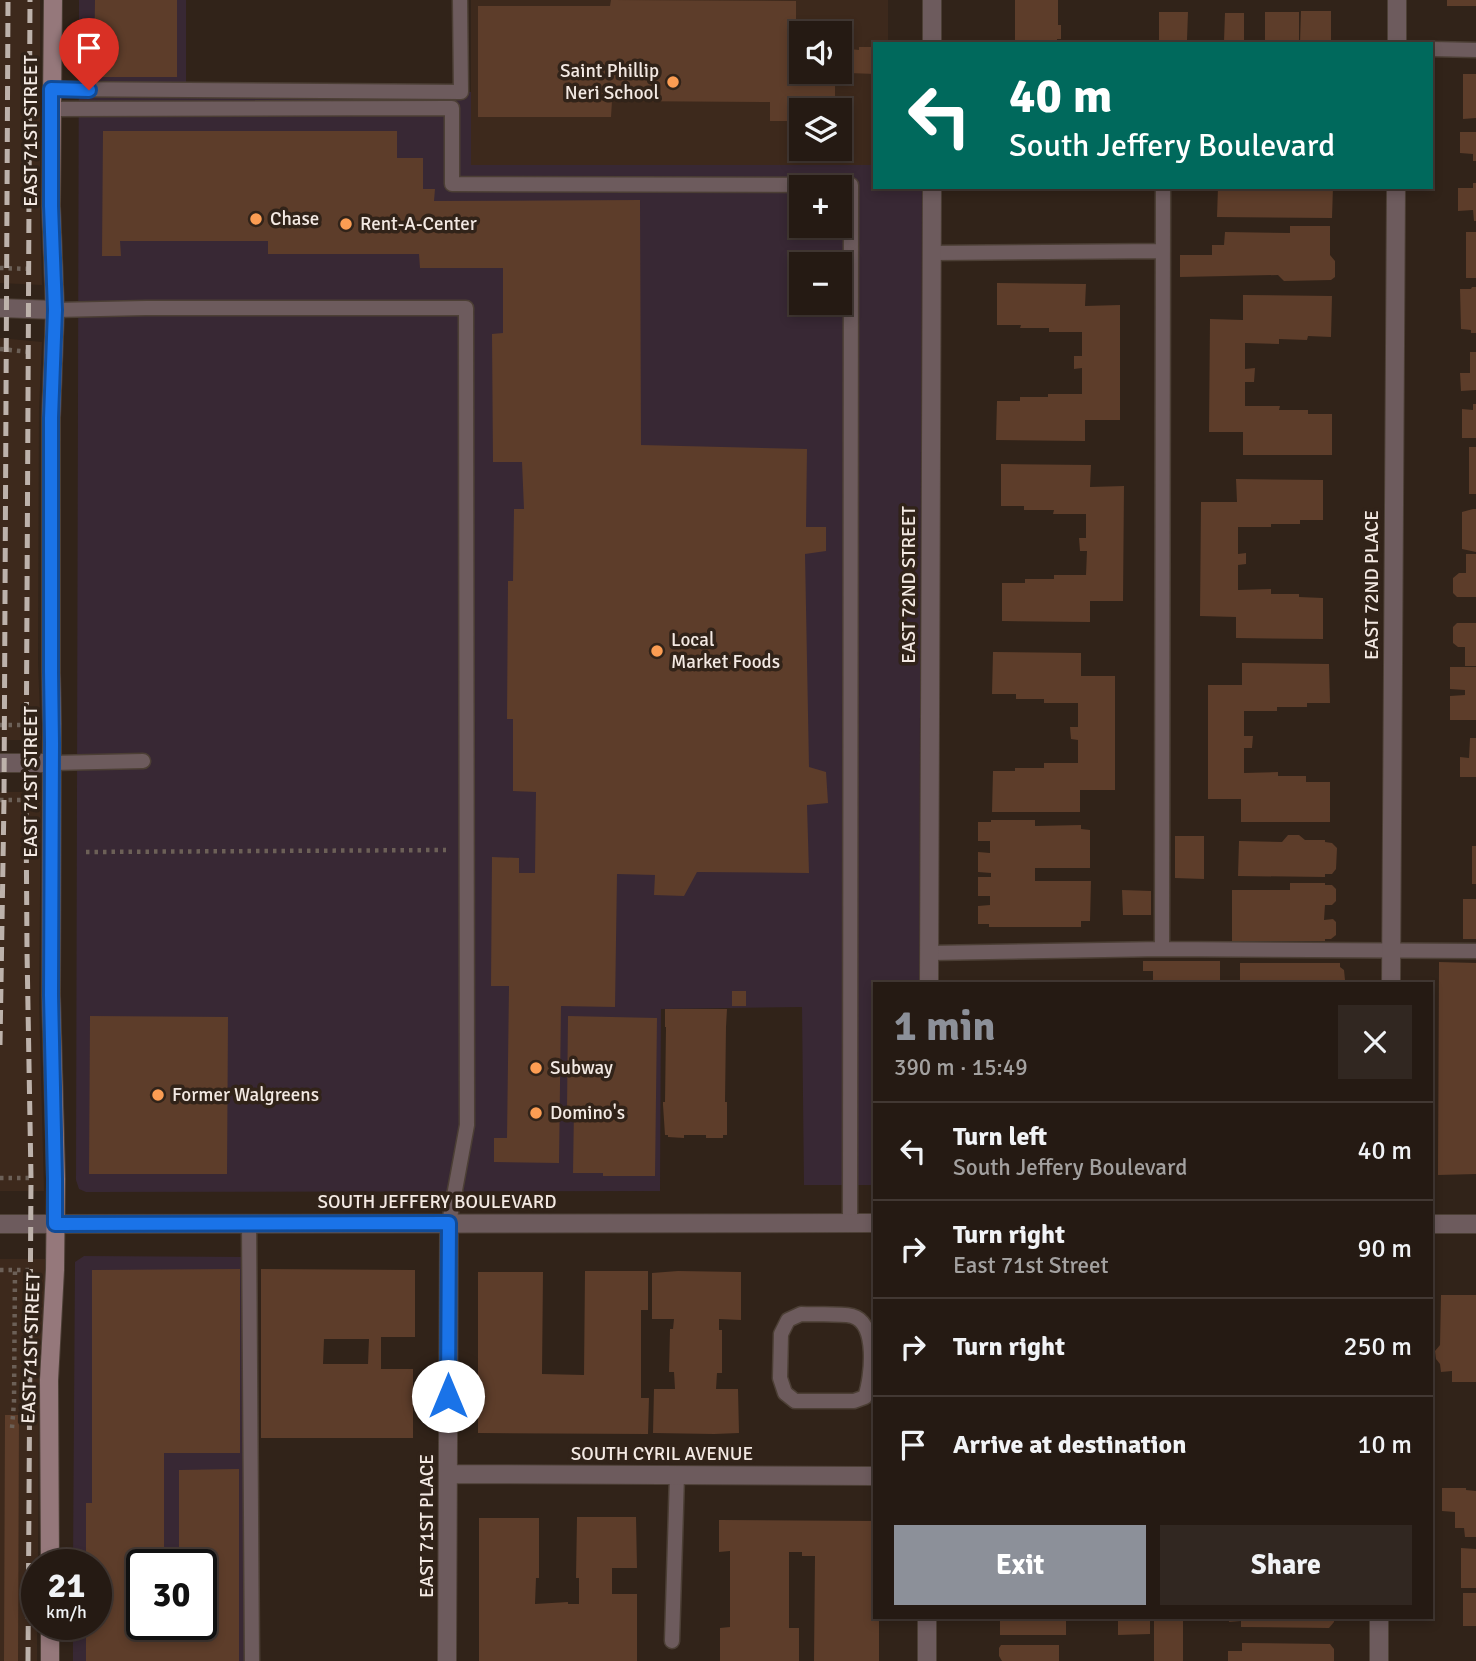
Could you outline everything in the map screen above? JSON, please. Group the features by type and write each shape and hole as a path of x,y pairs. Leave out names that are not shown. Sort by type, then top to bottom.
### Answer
{"main road":[{"name":"EAST 71ST STREET","path":"50,1549 50,1380 55,1270 51,995 51,418 55,310 51,206 53,0"},
{"path":"50,1640 50,1661"}],"street":[{"path":"932,0 932,42"},
{"path":"1397,0 1397,42"},
{"name":"EAST 72ND STREET","path":"929,982 932,189"},
{"name":"EAST 72ND PLACE","path":"1391,982 1396,189"},
{"path":"0,308 55,310"},
{"path":"0,763 52,763"},
{"name":"EAST 71ST PLACE","path":"447,1661 449,1223"},
{"name":"SOUTH JEFFERY BOULEVARD","path":"0,1224 873,1223"},
{"path":"1433,1224 1476,1224"},
{"name":"SOUTH CYRIL AVENUE","path":"448,1474 873,1476"},
{"path":"927,1619 927,1661"},
{"path":"1378,1619 1379,1661"}],"lane":[{"path":"51,89 461,93 460,0"},
{"path":"1433,50 1476,50"},
{"path":"52,109 452,108 452,184 851,184 850,1223"},
{"path":"1162,949 1163,189"},
{"path":"932,253 1163,251"},
{"path":"55,310 466,308 467,1125 449,1223"},
{"path":"52,763 144,761"},
{"path":"929,953 1162,949 1476,951"},
{"path":"249,1223 252,1661"},
{"path":"801,1314 852,1316 863,1322 869,1334 872,1360 865,1397 854,1401 795,1401 785,1393 780,1378 781,1334 788,1320 801,1314"},
{"path":"672,1641 677,1475"}],"path":[{"path":"0,268 35,270"},
{"path":"0,349 35,353"},
{"path":"0,725 34,724"},
{"path":"0,800 40,800"},
{"path":"86,852 447,850"},
{"path":"0,1178 44,1178"},
{"path":"0,1270 38,1270"},
{"path":"12,1429 15,1270"}],"shaded area":[{"path":"0,0 40,0 42,285 0,283"},
{"path":"79,0 186,0 186,90 471,92 471,165 873,165 873,189 922,189 919,982 873,982 873,1185 804,1185 802,1007 661,1009 660,1191 86,1192 79,1189 76,1180"},
{"name":"Saint Phillip Neri School","path":"471,0 888,0 888,42 873,42 873,165 471,165"},
{"path":"0,338 42,342 39,409 38,662 41,740 0,740"},
{"path":"0,792 41,792 39,1001 44,1191 0,1191"},
{"path":"84,1256 250,1257 244,1661 73,1661 73,1640 112,1640 112,1549 73,1549 75,1262"},
{"path":"0,1259 45,1259 39,1399 38,1549 21,1549 21,1640 37,1640 37,1661 0,1661"}],"building":[{"path":"95,0 177,0 177,77 94,77"},
{"path":"611,0 796,1 796,19 836,21 789,21 789,84 848,85 835,85 835,98 789,98 789,121 770,121 770,102 612,101 611,117 478,117 478,6 610,6"},
{"path":"1015,0 1058,0 1061,39 1057,39 1057,42 1015,42"},
{"path":"1447,0 1476,0 1476,6 1447,6"},
{"path":"1301,11 1331,11 1331,42 1300,42"},
{"path":"1159,12 1188,12 1187,40 1159,40"},
{"path":"1265,12 1299,12 1299,42 1265,42"},
{"path":"1225,13 1244,13 1244,41 1224,41"},
{"path":"873,47 873,74 852,73 852,49"},
{"path":"1463,74 1476,74 1476,118 1463,119"},
{"path":"103,131 397,131 397,158 423,158 423,189 435,189 434,201 640,200 641,445 807,449 806,527 826,527 826,551 805,554 809,767 826,772 828,803 807,805 809,873 697,872 684,896 654,895 655,875 617,874 615,1007 561,1006 559,1163 494,1162 494,1138 507,1138 509,986 491,986 492,857 519,858 519,873 535,873 536,792 513,791 513,719 507,719 508,581 513,581 514,509 524,509 522,462 493,462 492,334 503,333 503,268 420,268 419,254 268,254 268,241 120,241 121,256 102,256"},
{"path":"1460,132 1476,132 1476,161 1473,161 1473,154 1460,153"},
{"path":"1473,183 1476,183 1476,221 1473,210 1458,211 1458,188 1473,188"},
{"path":"1218,189 1333,189 1332,218 1217,217"},
{"path":"1290,226 1330,226 1330,255 1335,261 1335,277 1331,280 1284,281 1278,275 1180,277 1180,255 1212,255 1212,245 1224,245 1225,232 1290,233"},
{"path":"1466,232 1476,232 1476,278 1466,278"},
{"path":"997,283 1086,284 1085,306 1120,305 1120,420 1085,420 1085,441 996,440 997,401 1020,401 1020,397 1048,397 1048,394 1082,394 1082,368 1074,369 1074,356 1082,356 1082,332 1049,332 1049,328 997,325"},
{"path":"1476,287 1476,333 1461,329 1460,289"},
{"path":"1243,295 1332,296 1331,337 1279,339 1279,344 1245,343 1245,369 1255,368 1254,382 1245,382 1245,406 1280,406 1279,410 1308,410 1308,414 1332,414 1332,455 1243,455 1243,432 1209,432 1210,319 1243,320"},
{"path":"1470,352 1476,352 1476,390 1461,391 1460,373 1470,373"},
{"path":"1473,404 1476,404 1476,438 1462,438 1462,409 1473,410"},
{"path":"1469,447 1476,447 1476,494 1469,494"},
{"path":"1001,464 1091,465 1090,487 1124,486 1123,601 1090,601 1090,622 1002,621 1002,583 1025,583 1025,579 1054,579 1054,575 1086,575 1087,551 1080,551 1079,538 1086,538 1086,514 1053,514 1054,510 1024,510 1024,506 1001,506"},
{"path":"1236,479 1323,480 1323,520 1300,520 1300,524 1271,524 1271,527 1238,527 1238,554 1246,553 1246,564 1238,565 1238,590 1271,589 1271,594 1299,594 1299,597 1323,598 1323,639 1236,638 1236,617 1200,616 1201,502 1237,502"},
{"path":"1476,509 1476,552 1462,549 1462,512"},
{"path":"1466,554 1476,554 1476,597 1457,597 1453,593 1453,578 1459,573 1466,573"},
{"path":"1457,623 1476,623 1476,666 1465,666 1465,647 1458,647 1453,643 1453,627"},
{"path":"993,652 1081,653 1081,676 1115,676 1115,790 1080,790 1080,812 992,812 993,771 1044,768 1044,763 1078,763 1078,740 1071,739 1070,727 1078,727 1078,703 1044,703 1044,699 1016,699 1016,694 992,694"},
{"path":"1242,663 1329,664 1330,703 1307,703 1307,707 1277,707 1277,711 1244,711 1244,736 1253,736 1252,748 1244,748 1244,773 1278,772 1278,776 1306,776 1306,782 1330,782 1330,822 1241,822 1241,799 1208,799 1208,685 1242,685"},
{"path":"1450,667 1476,667 1476,720 1450,720 1450,696 1465,695 1465,690 1450,689"},
{"path":"1470,738 1476,738 1476,777 1460,777 1460,757 1469,758"},
{"path":"1035,820 1035,826 1081,825 1081,829 1090,830 1090,868 1035,868 1035,881 1091,881 1090,921 1081,921 1081,927 989,927 989,924 978,924 978,906 990,905 990,896 978,896 978,877 991,877 991,873 978,872 978,852 990,853 990,841 978,841 978,822"},
{"path":"1288,835 1332,843 1337,848 1336,869 1332,874 1325,874 1325,877 1238,876 1239,841 1282,842"},
{"path":"1175,836 1204,836 1204,879 1175,878"},
{"path":"1472,846 1476,846 1476,884 1472,884"},
{"path":"1290,883 1325,883 1336,889 1336,901 1332,905 1325,905 1324,920 1333,919 1336,922 1336,935 1325,941 1232,941 1232,890 1290,890"},
{"path":"1122,890 1151,891 1151,915 1123,915"},
{"path":"1463,899 1476,899 1476,939 1463,939"},
{"path":"1143,961 1220,961 1220,982 1153,982 1153,971 1143,971"},
{"path":"1439,962 1476,963 1476,1174 1438,1175"},
{"path":"1240,963 1340,963 1345,980 1344,982 1240,982"},
{"path":"732,991 746,991 746,1006 732,1006"},
{"path":"665,1009 727,1009 727,1135 723,1135 723,1138 706,1138 706,1135 684,1135 684,1138 665,1135"},
{"name":"Former Walgreens","path":"90,1016 228,1017 227,1174 89,1174"},
{"path":"568,1016 657,1018 655,1176 573,1173 574,1109 567,1109"},
{"path":"240,1269 240,1453 164,1453 164,1549 126,1549 126,1640 217,1640 217,1549 179,1549 179,1470 239,1469 239,1661 86,1661 86,1640 112,1640 112,1549 86,1549 86,1503 92,1503 92,1270"},
{"path":"261,1269 415,1270 415,1337 381,1337 381,1369 413,1369 413,1438 261,1438","holes":["324,1339 369,1339 368,1364 323,1364"]},
{"path":"585,1271 648,1271 648,1310 641,1310 641,1398 649,1398 648,1434 478,1433 478,1272 543,1272 542,1374 584,1375"},
{"path":"741,1272 741,1320 719,1319 719,1330 722,1330 722,1373 717,1373 716,1389 738,1389 739,1433 653,1433 654,1389 675,1389 674,1372 669,1372 670,1329 673,1329 674,1319 652,1319 652,1273"},
{"path":"1441,1295 1476,1295 1476,1382 1452,1382 1452,1371 1441,1372 1435,1351 1440,1345"},
{"path":"5,1415 19,1415 18,1661 4,1661"},
{"path":"1442,1488 1466,1488 1476,1491 1476,1537 1465,1537 1464,1528 1455,1528 1455,1512 1442,1511"},
{"path":"577,1517 636,1517 637,1568 612,1568 612,1594 637,1594 637,1661 479,1661 479,1518 539,1518 539,1578 536,1578 535,1604 579,1604 579,1578 576,1578"},
{"path":"719,1520 873,1521 873,1619 879,1619 879,1661 814,1661 815,1556 789,1552 789,1628 799,1628 799,1661 720,1661 720,1628 730,1627 730,1551 719,1552"},
{"path":"1461,1548 1476,1549 1476,1588 1461,1588"},
{"path":"1463,1593 1476,1593 1476,1626 1463,1626"},
{"path":"1000,1619 1066,1621 1066,1635 1000,1635"},
{"path":"1118,1619 1150,1619 1150,1634 1118,1635"},
{"path":"1154,1619 1183,1619 1183,1661 1154,1661"},
{"path":"1229,1619 1334,1619 1329,1628 1241,1627 1241,1621 1229,1622"},
{"path":"1242,1643 1330,1644 1334,1649 1334,1661 1228,1661 1228,1651 1242,1651"},
{"path":"1001,1645 1059,1645 1059,1661 1002,1661 999,1656"}],"railway":[{"path":"0,1045 4,800 8,0"},
{"path":"28,1661 31,1178 26,800 30,0"}],"place":[{"name":"Saint Phillip Neri School","path":"673,82"},
{"name":"Chase","path":"256,219"},
{"name":"Rent-A-Center","path":"346,224"},
{"name":"Local Market Foods","path":"657,651"},
{"name":"Subway","path":"536,1068"},
{"name":"Former Walgreens","path":"158,1095"},
{"name":"Domino's","path":"536,1113"}],"route":[{"path":"89,90 51,89 51,206 55,310 51,418 51,995 55,1224 449,1223 448,1396"}]}
